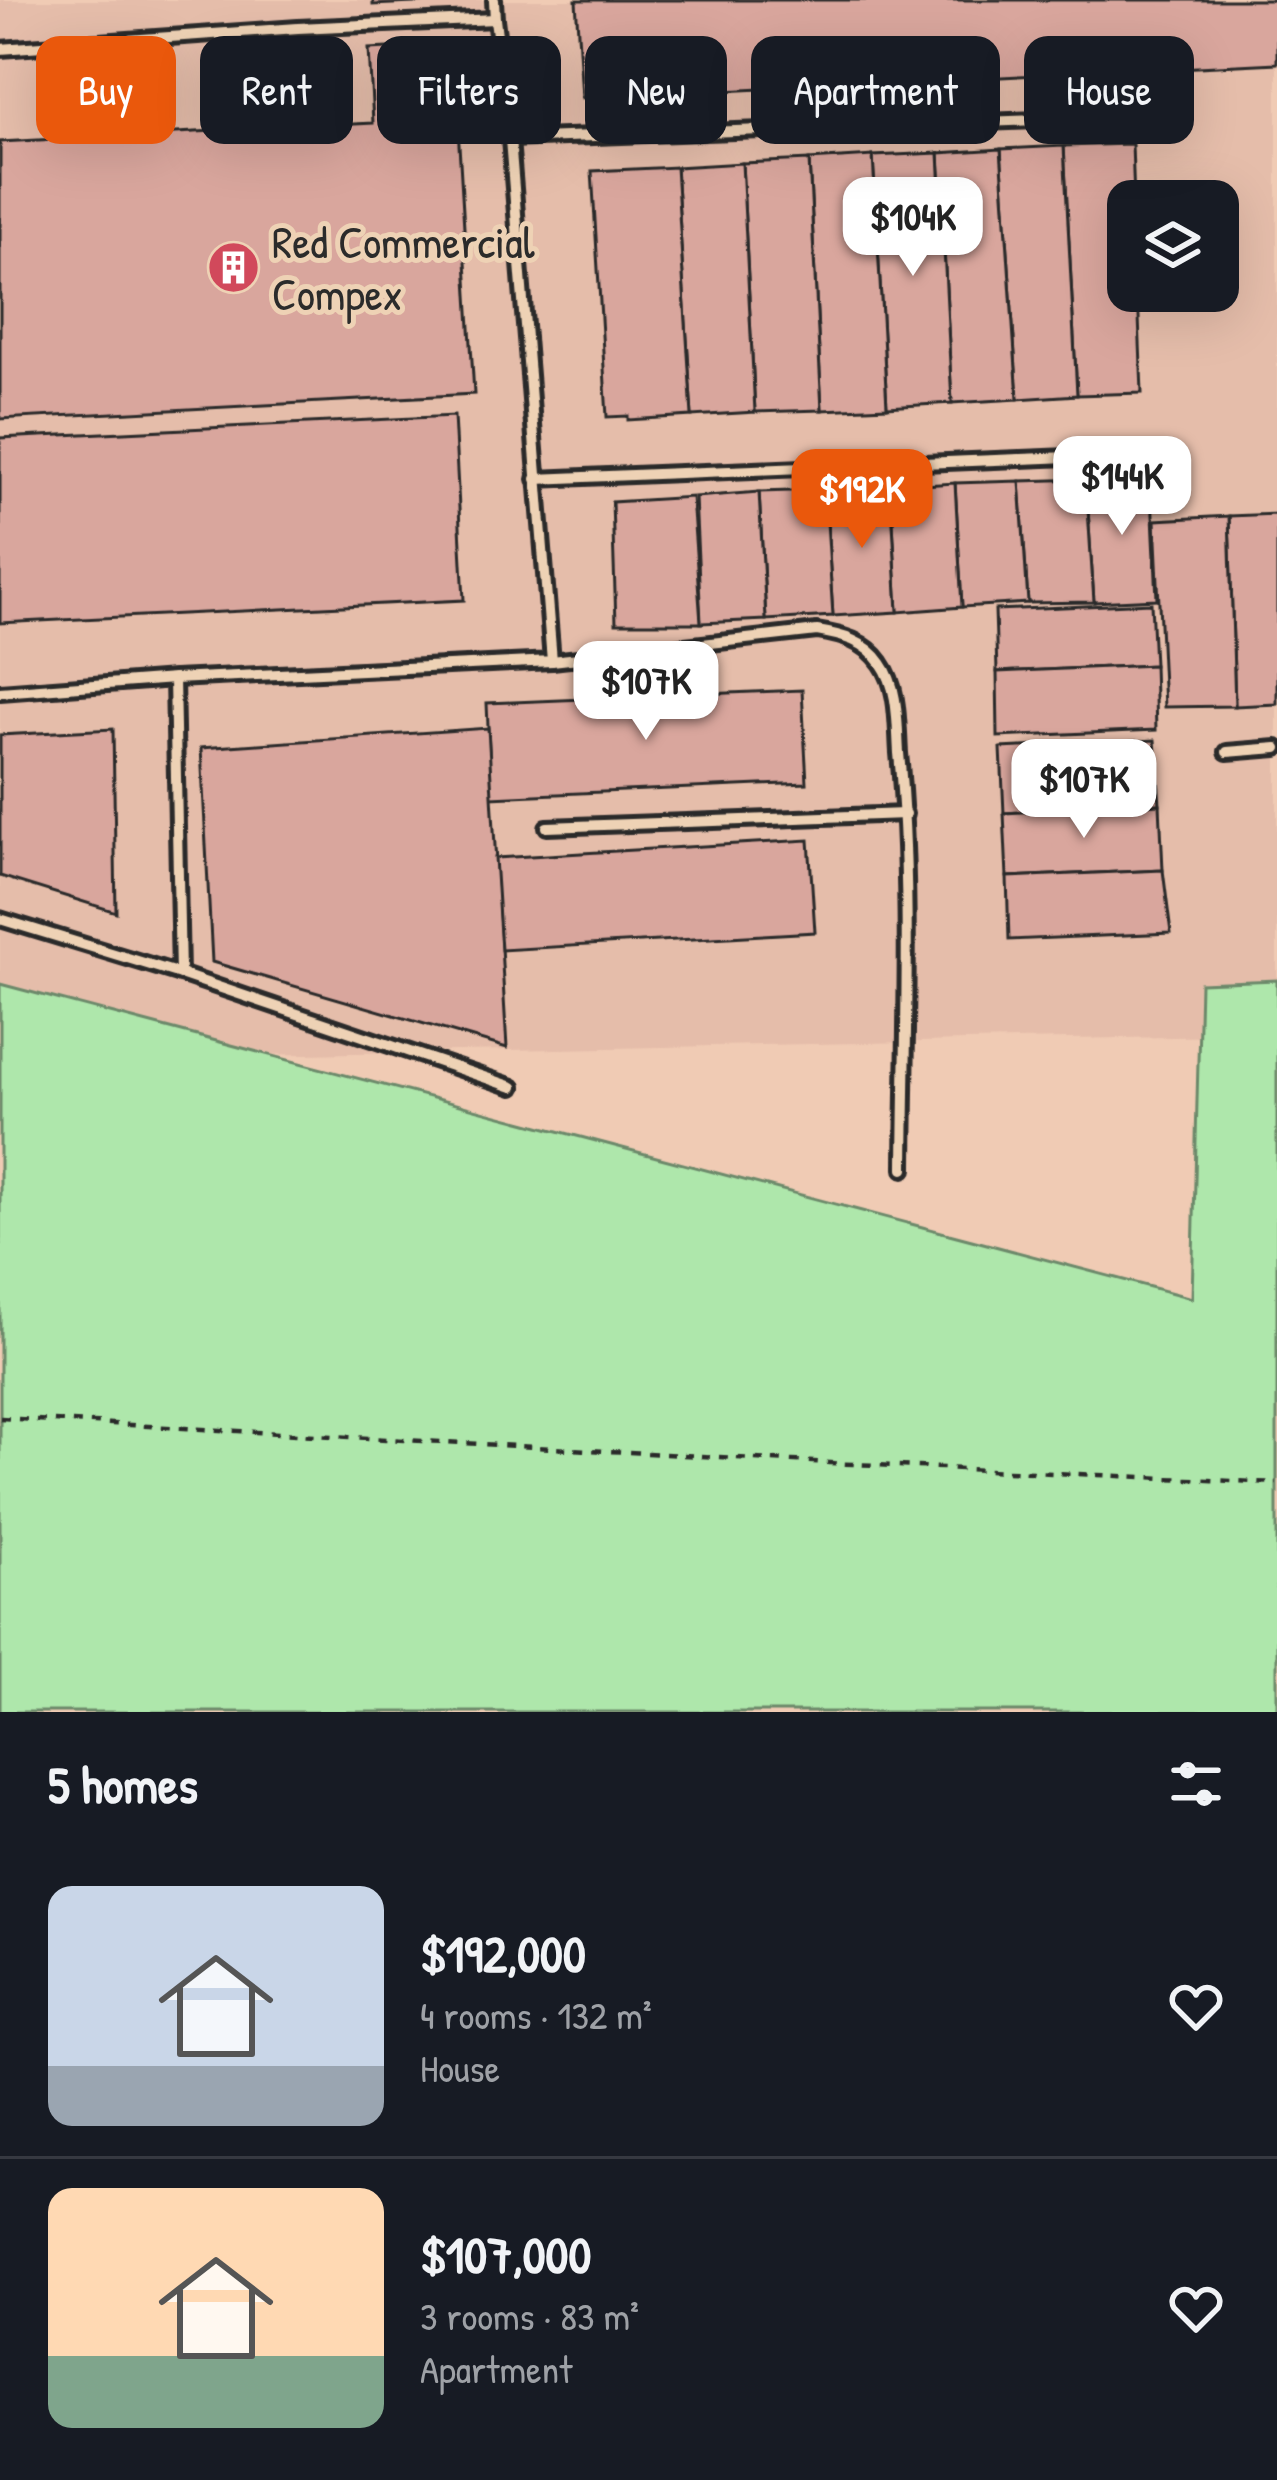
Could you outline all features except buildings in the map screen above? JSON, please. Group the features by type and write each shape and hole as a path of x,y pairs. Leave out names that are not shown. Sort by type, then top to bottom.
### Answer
{"lane":[{"path":"494,0 497,36"},
{"path":"0,49 495,19"},
{"path":"561,137 1024,121"},
{"path":"510,144 552,661"},
{"path":"536,479 1142,454"},
{"path":"0,692 552,661 817,631 843,635 866,647 882,664 894,692 905,814 904,1169"},
{"path":"174,680 180,974"},
{"path":"1227,752 1277,748"},
{"path":"547,827 905,814"},
{"path":"0,919 180,974 513,1087"}],"path":[{"path":"0,1418 1277,1483"}],"shaded area":[{"path":"0,0 1277,0 1277,1035 0,1060"}],"green space":[{"path":"1277,980 1277,1712 0,1712 0,984 1192,1298 1200,983"}],"place":[{"name":"Red Commercial Compex","path":"233,268"}]}
